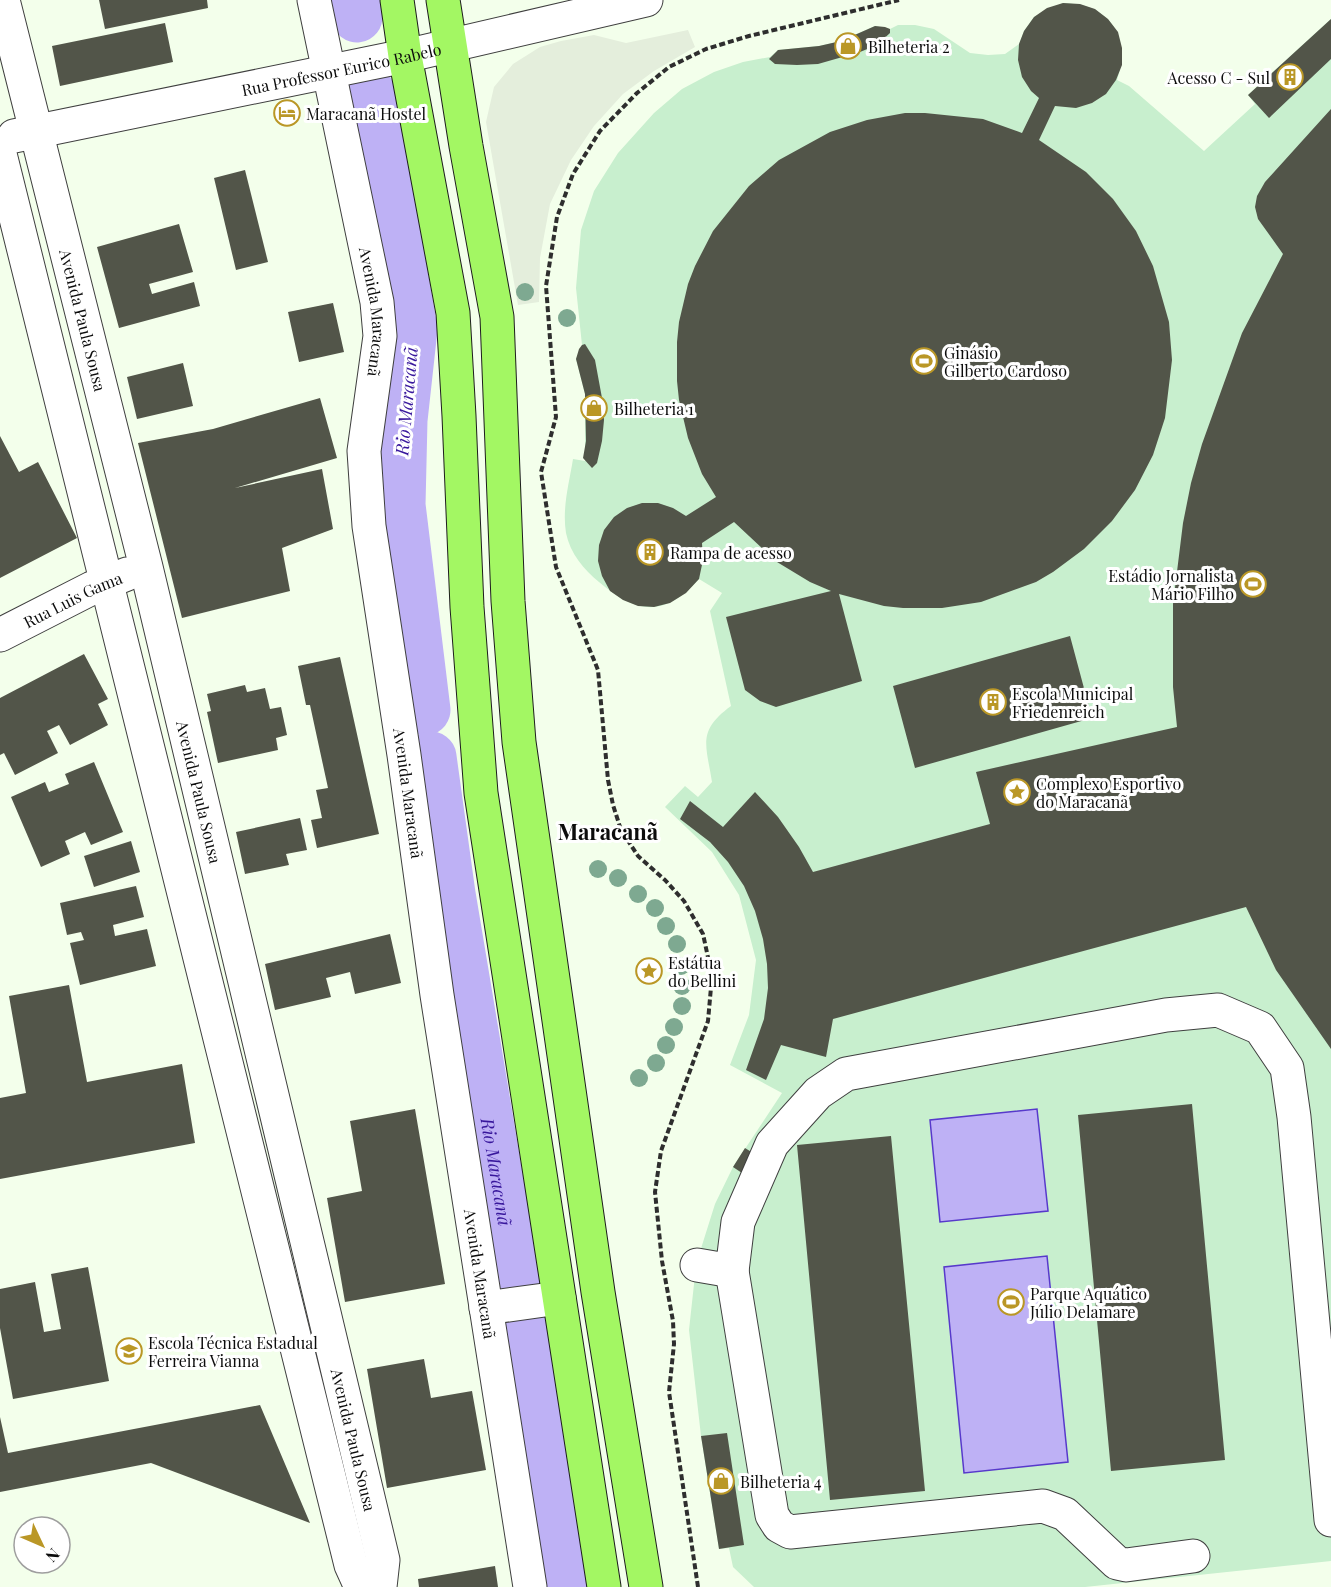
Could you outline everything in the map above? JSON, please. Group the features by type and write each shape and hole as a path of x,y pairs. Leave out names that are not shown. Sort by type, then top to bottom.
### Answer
{"main road":[{"path":"397,0 405,56 453,313 467,607 481,793 553,1299 604,1587"},
{"path":"443,0 497,317 508,602 519,742 598,1292 646,1587"}],"street":[{"name":"Avenida Paula Sousa","path":"3,0 146,567 383,1560 380,1587"},
{"name":"Avenida Maracanã","path":"314,0 377,302 380,336 364,452 369,526 437,994 496,1307 530,1587"},
{"name":"Rua Professor Eurico Rabelo","path":"0,139 405,56 646,0"},
{"name":"Avenida Paula Sousa","path":"0,154 351,1565 361,1587"},
{"name":"Rua Luis Gama","path":"0,635 108,582 146,567"},
{"path":"1194,1556 1125,1565 1117,1563 1065,1515 1043,1506 790,1532 779,1526 772,1515 732,1271 738,1222 772,1144 818,1093 846,1074 1166,1015 1218,1010 1260,1028 1287,1068 1295,1129 1331,1520"},
{"path":"216,1021 252,1013"},
{"path":"697,1265 732,1271"},
{"path":"496,1307 553,1299"},
{"path":"289,1317 323,1310"}],"path":[{"path":"698,1587 669,1392 674,1344 673,1321 662,1262 655,1192 660,1151 708,1021 712,976 703,934 684,901 638,856 621,830 613,805 608,780 598,670 556,567 541,472 556,417 546,286 557,217 573,174 600,131 637,93 669,67 706,49 749,36 899,0"}],"green space":[{"name":"Complexo Esportivo do Maracanã","path":"1063,3 1093,9 1113,25 1119,37 1121,50 1121,64 1117,80 1129,86 1204,151 1255,104 1248,95 1331,19 1331,1561 1085,1587 754,1587 733,1567 729,1548 719,1549 701,1436 689,1330 698,1258 715,1204 733,1167 782,1093 730,1065 749,1015 756,960 739,895 712,852 665,807 685,786 698,797 712,782 706,748 708,731 720,715 731,706 710,611 722,593 699,579 686,592 662,606 650,607 626,601 593,577 578,560 568,540 565,505 573,459 585,461 585,394 576,359 582,345 576,288 581,230 594,191 618,153 654,113 682,89 714,72 743,62 770,57 778,50 819,46 841,41 875,26 890,29 898,25 915,25 934,29 970,53 1005,54 1019,44 1024,31 1034,17"}],"shaded area":[{"path":"688,30 695,47 654,71 623,94 594,126 571,160 550,204 540,258 539,302 518,305 486,122 494,87 513,64 540,47 594,35 626,43"},
{"path":"1037,1109 1048,1211 940,1222 930,1120"},
{"path":"1047,1256 1068,1462 964,1473 944,1267"}],"building":[{"path":"99,0 207,0 208,8 105,29"},
{"name":"Ginásio Gilberto Cardoso","path":"1063,3 1080,4 1095,9 1108,19 1118,32 1122,48 1122,65 1116,80 1106,94 1092,103 1076,108 1055,106 1039,140 1086,172 1113,199 1136,231 1153,266 1169,322 1172,360 1165,418 1153,455 1135,490 1112,521 1084,549 1036,582 981,602 942,608 884,606 839,594 862,681 776,707 760,701 745,690 726,617 831,591 810,582 777,562 734,522 702,543 703,560 699,579 686,593 670,603 654,607 638,606 623,600 610,591 602,576 598,561 599,545 604,530 614,517 627,508 642,503 658,503 686,516 716,497 702,474 688,438 677,381 679,322 695,266 713,231 749,186 779,160 830,132 867,120 905,113 925,113 983,119 1022,133 1039,98 1031,91 1022,77 1018,60 1019,44 1024,31 1034,17 1047,8"},
{"name":"Acesso C - Sul","path":"1331,19 1331,59 1269,118 1248,95"},
{"path":"165,23 173,62 60,86 52,46"},
{"name":"Bilheteria 2","path":"875,26 890,29 890,33 877,45 860,52 818,64 775,64 769,59 778,50 819,46 841,41"},
{"name":"Estádio Jornalista Mário Filho","path":"1331,109 1331,1049 1276,970 1246,907 833,1019 826,1057 781,1045 766,1080 746,1070 764,1019 768,988 763,939 755,911 744,886 728,862 710,842 680,819 690,801 723,827 755,792 778,817 813,872 990,824 976,772 1177,727 1173,687 1173,604 1183,523 1191,483 1202,444 1242,333 1283,254 1258,219 1255,207 1257,196 1265,182"},
{"path":"245,170 268,262 236,270 214,178"},
{"path":"179,224 193,272 149,284 152,294 194,282 200,306 119,328 97,247"},
{"path":"333,303 344,352 299,362 288,312"},
{"name":"Bilheteria 1","path":"585,344 595,360 604,420 597,463 592,468 583,458 586,441 585,394 576,359 579,349"},
{"path":"183,363 193,406 137,419 127,377"},
{"path":"320,398 337,458 235,488 322,469 333,529 282,548 290,591 182,618 138,443 213,429"},
{"path":"0,436 19,472 38,462 77,538 0,578"},
{"name":"Escola Municipal Friedenreich","path":"1070,636 1092,718 915,768 893,686"},
{"path":"84,654 108,699 98,704 108,725 70,745 59,725 47,731 58,753 15,775 4,753 0,755 0,698"},
{"path":"340,657 379,834 317,848 311,820 322,818 316,790 328,788 310,705 306,705 298,666"},
{"path":"245,685 247,692 265,688 270,709 281,707 287,735 276,738 278,750 218,763 207,712 211,711 207,694"},
{"path":"94,762 123,832 91,845 85,832 65,841 70,854 41,867 11,797 45,782 49,792 69,784 65,774"},
{"path":"300,818 307,850 286,854 289,865 245,874 236,832"},
{"path":"131,841 140,872 94,887 84,856"},
{"path":"136,886 144,917 113,925 115,936 147,929 156,966 80,985 70,943 84,940 81,932 67,935 60,903"},
{"path":"390,934 401,983 355,994 350,972 326,978 331,997 275,1010 265,964"},
{"path":"69,985 87,1082 182,1064 195,1143 0,1179 0,1098 26,1093 9,996"},
{"path":"1192,1104 1225,1460 1111,1471 1078,1115"},
{"path":"415,1109 445,1284 345,1302 327,1198 362,1191 350,1121"},
{"path":"891,1136 925,1491 830,1500 797,1145"},
{"path":"745,1148 761,1158 748,1177 733,1167"},
{"path":"88,1267 109,1381 13,1399 0,1328 0,1289 35,1282 44,1332 61,1329 51,1274"},
{"path":"424,1359 431,1398 472,1391 486,1470 387,1488 367,1369"},
{"path":"260,1405 310,1523 151,1463 0,1492 0,1417 8,1453"},
{"name":"Bilheteria 4","path":"727,1433 744,1545 719,1549 701,1436"},
{"path":"495,1566 498,1587 419,1587 418,1579"}],"waterway":[{"name":"Rio Maracanã","path":"355,0 357,17"},
{"name":"Rio Maracanã","path":"371,94 412,329 402,420 400,505 425,710"},
{"name":"Rio Maracanã","path":"431,757 450,894 566,1587"}],"place":[{"name":"Bilheteria 2","path":"848,46"},
{"name":"Acesso C - Sul","path":"1290,77"},
{"name":"Maracanã Hostel","path":"287,113"},
{"name":"Ginásio Gilberto Cardoso","path":"924,361"},
{"name":"Bilheteria 1","path":"594,408"},
{"name":"Rampa de acesso","path":"650,552"},
{"name":"Estádio Jornalista Mário Filho","path":"1253,584"},
{"name":"Escola Municipal Friedenreich","path":"993,702"},
{"name":"Complexo Esportivo do Maracanã","path":"1017,792"},
{"name":"Estátua do Bellini","path":"649,971"},
{"name":"Parque Aquático Júlio Delamare","path":"1011,1302"},
{"name":"Escola Técnica Estadual Ferreira Vianna","path":"129,1351"},
{"name":"Bilheteria 4","path":"721,1481"}],"district":[{"name":"Maracanã","path":"608,831"}]}
